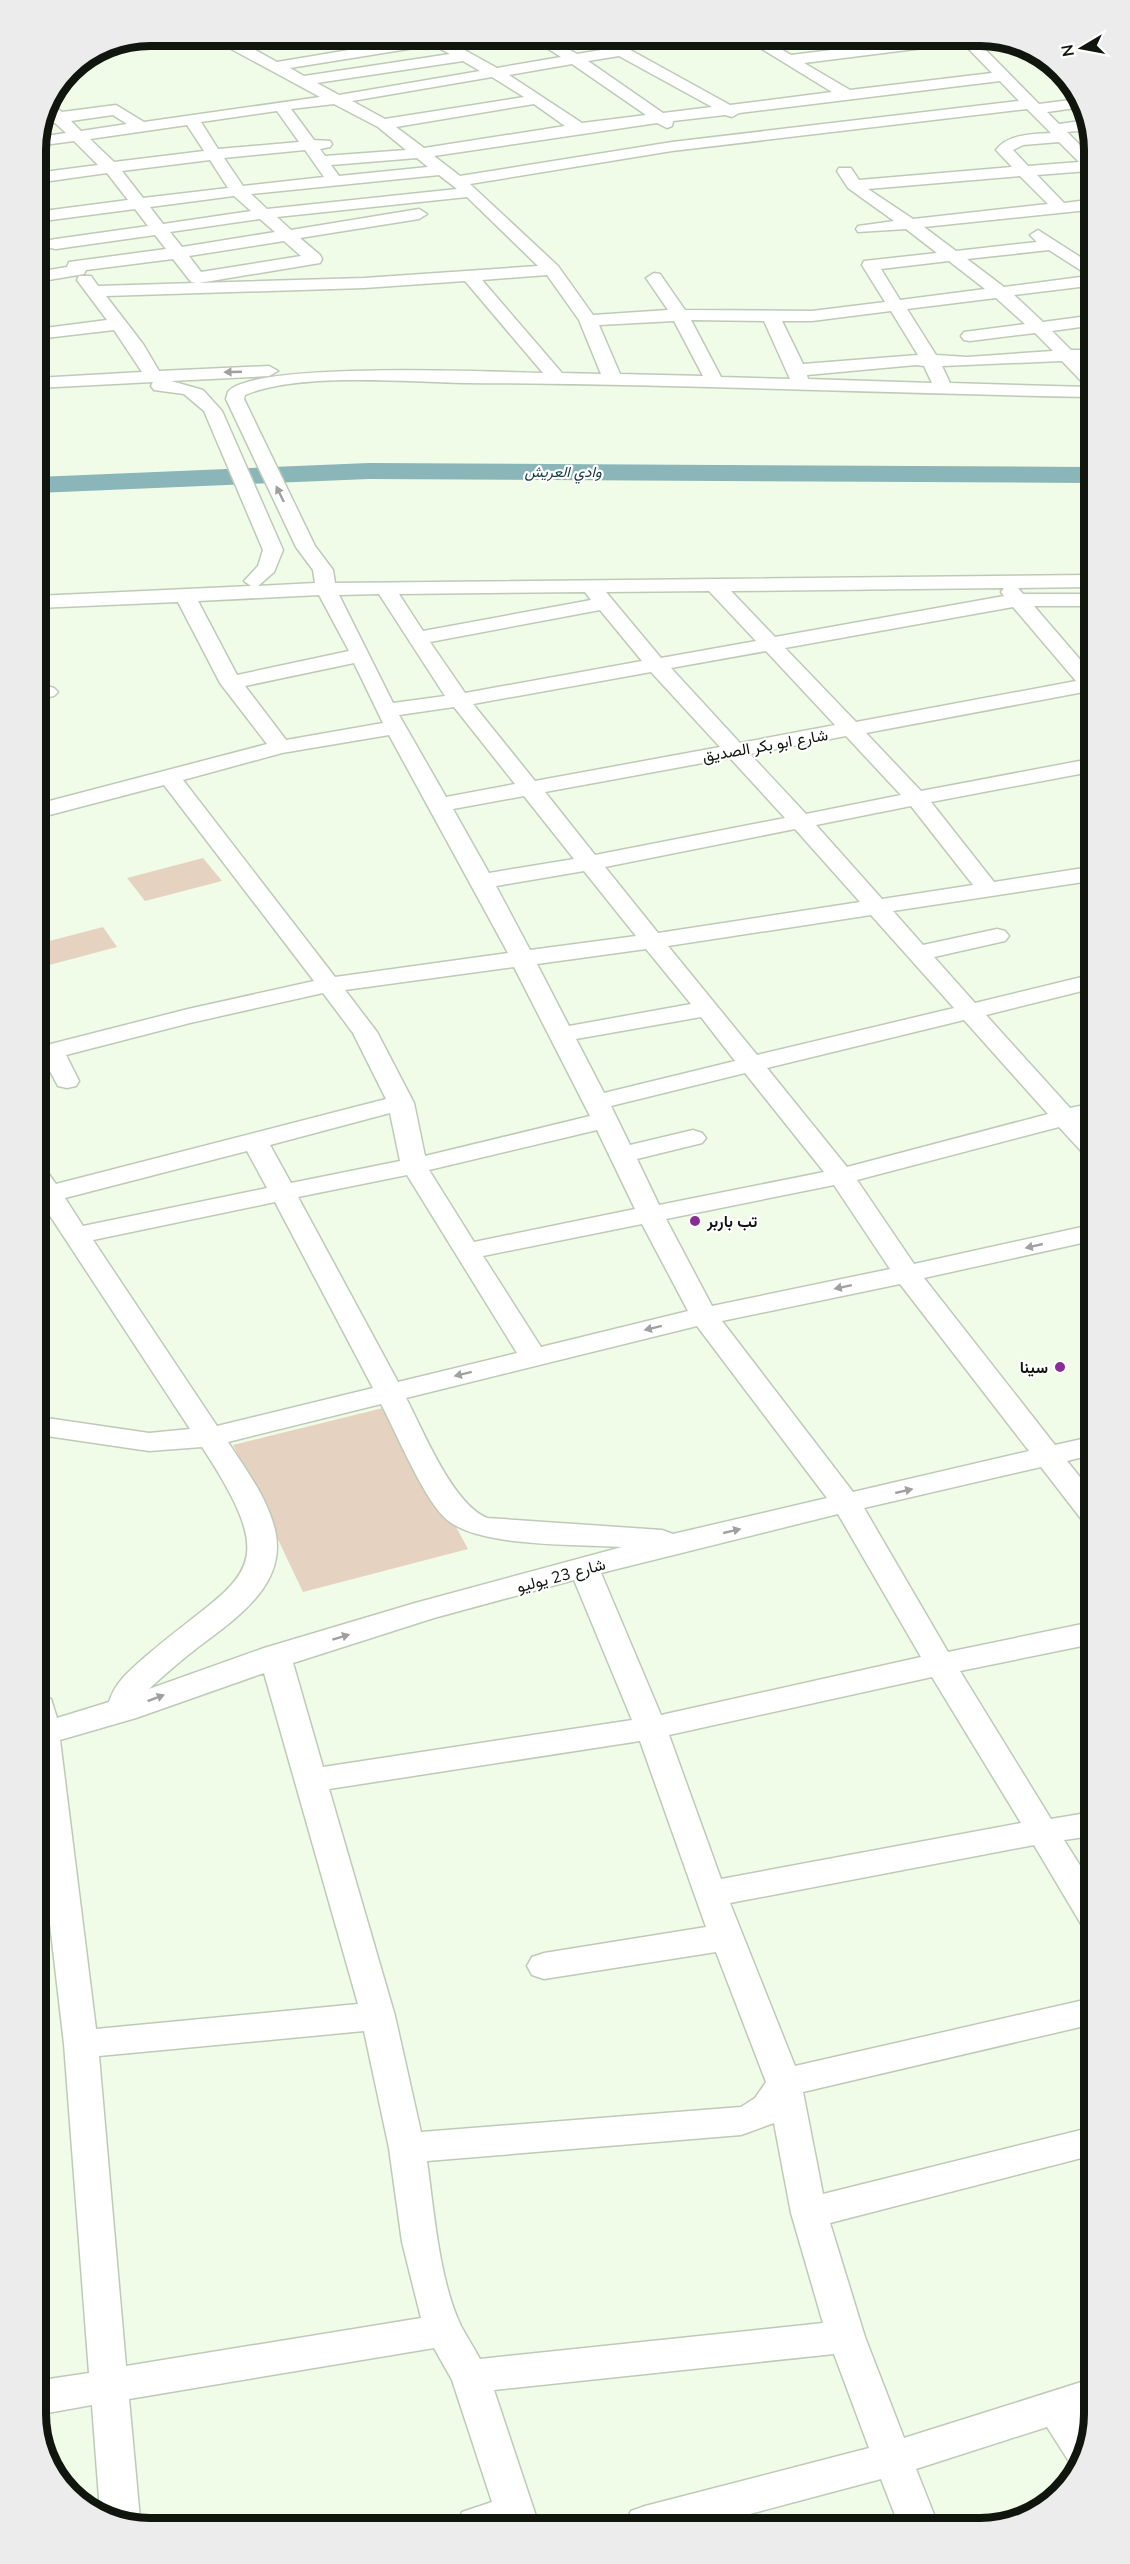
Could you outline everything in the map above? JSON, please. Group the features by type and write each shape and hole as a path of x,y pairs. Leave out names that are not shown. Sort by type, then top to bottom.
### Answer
{"street":[{"path":"116,52 163,46"},
{"path":"231,46 277,66 340,99 381,131 401,137 424,153 471,192 552,270 588,320 613,380"},
{"path":"277,66 397,46"},
{"path":"445,46 538,99 579,128"},
{"path":"553,46 661,118 691,143"},
{"path":"613,47 727,109 762,133"},
{"path":"767,47 844,93"},
{"path":"790,60 890,47"},
{"path":"974,47 1084,158"},
{"path":"47,141 190,118 340,99 621,51"},
{"path":"812,73 978,51"},
{"path":"305,80 462,57"},
{"path":"322,161 424,153 579,128 1001,75"},
{"path":"381,131 538,99"},
{"path":"47,216 238,191 451,175 762,133 1073,104"},
{"path":"281,106 311,145 335,182 368,222"},
{"path":"53,115 116,110 140,126"},
{"path":"53,116 80,136 111,168 201,283"},
{"path":"190,118 238,191 289,235 338,284"},
{"path":"1060,208 1008,155 1005,146 1081,127"},
{"path":"47,177 213,155 334,143"},
{"path":"938,161 987,216"},
{"path":"1084,166 952,177 849,178 999,292 1041,328 1084,374"},
{"path":"56,244 263,214 471,192"},
{"path":"47,275 76,268 485,205"},
{"path":"864,230 1008,213 1084,207"},
{"path":"1008,213 1051,245 1084,264"},
{"path":"47,232 118,324 152,375"},
{"path":"944,389 930,360 870,265 1051,245"},
{"path":"201,283 314,259"},
{"path":"93,291 201,283 338,284 471,278 552,270"},
{"path":"471,278 557,378"},
{"path":"654,278 680,315 715,383"},
{"path":"588,320 680,315 812,316 1084,281"},
{"path":"771,317 799,377"},
{"path":"970,336 1084,322"},
{"path":"47,333 118,324"},
{"path":"1084,354 967,362 930,360 799,377 715,383 500,377 375,377 271,381 237,392 235,399 306,547 320,564 326,584 391,718 483,880 650,1214 704,1316 847,1504 940,1664 1084,1901"},
{"path":"47,382 152,375 432,368 500,377"},
{"path":"799,377 944,389 1084,392"},
{"path":"47,382 181,388 204,397 213,411 273,550 267,568 254,581"},
{"path":"47,602 185,596 326,584 1084,571"},
{"path":"47,590 254,581 385,589 599,595 715,586 1084,581"},
{"path":"1002,582 1084,678"},
{"path":"715,586 915,797 989,890"},
{"path":"385,589 459,700 528,790 841,1176 907,1274 1084,1503"},
{"path":"416,638 599,595"},
{"path":"599,595 656,665 800,821 1084,1139"},
{"path":"185,596 231,682 281,747"},
{"path":"47,809 459,700 1018,600 1084,600"},
{"path":"231,682 361,655"},
{"name":"شارع ابو بكر الصديق","path":"440,805 1084,685"},
{"path":"483,880 588,864 915,797 1084,766"},
{"path":"168,775 273,909 365,1032 401,1103 414,1166 533,1357"},
{"path":"47,1053 188,1016 328,985 652,941 1084,875"},
{"path":"918,954 997,936"},
{"path":"76,1235 414,1166 750,1066 1084,984"},
{"path":"560,1035 705,1009"},
{"path":"47,1055 67,1081"},
{"path":"47,1186 401,1103"},
{"path":"468,1251 841,1176 1084,1112"},
{"path":"622,1155 693,1138"},
{"path":"254,1139 448,1503 471,1524 496,1529 684,1542"},
{"path":"47,1191 210,1437 253,1507 263,1547 261,1562 245,1591 130,1688 124,1701 125,1710"},
{"path":"46,1427 149,1442 210,1437 704,1316 1084,1235"},
{"name":"شارع 23 يوليو","path":"46,1724 125,1710 275,1656 427,1610 684,1542 1084,1448"},
{"path":"585,1569 651,1728 726,1937 784,2083 809,2213 846,2337 915,2518"},
{"path":"312,1780 651,1728 1084,1635"},
{"path":"275,1656 378,2016 406,2148 420,2242 444,2330 470,2376 516,2517"},
{"path":"46,1767 81,2044 120,2513"},
{"path":"710,1894 950,1847 1084,1826"},
{"path":"544,1966 726,1937"},
{"path":"406,2148 741,2121 760,2116 770,2107 784,2083 1084,2013"},
{"path":"81,2044 378,2016"},
{"path":"809,2213 1084,2143"},
{"path":"46,2396 444,2330"},
{"path":"470,2376 846,2337"},
{"path":"678,2518 893,2458 1084,2398"},
{"path":"1056,2407 1079,2443"}],"shaded area":[{"path":"203,858 222,881 145,901 127,878"},
{"path":"103,927 117,947 47,966 47,942"},
{"path":"391,1406 468,1549 303,1592 233,1445"}],"waterway":[{"name":"وادي العريش","path":"47,485 369,471 1084,475"}],"place":[{"name":"تب باربر","path":"695,1221"},
{"name":"سينا","path":"1060,1367"}]}
